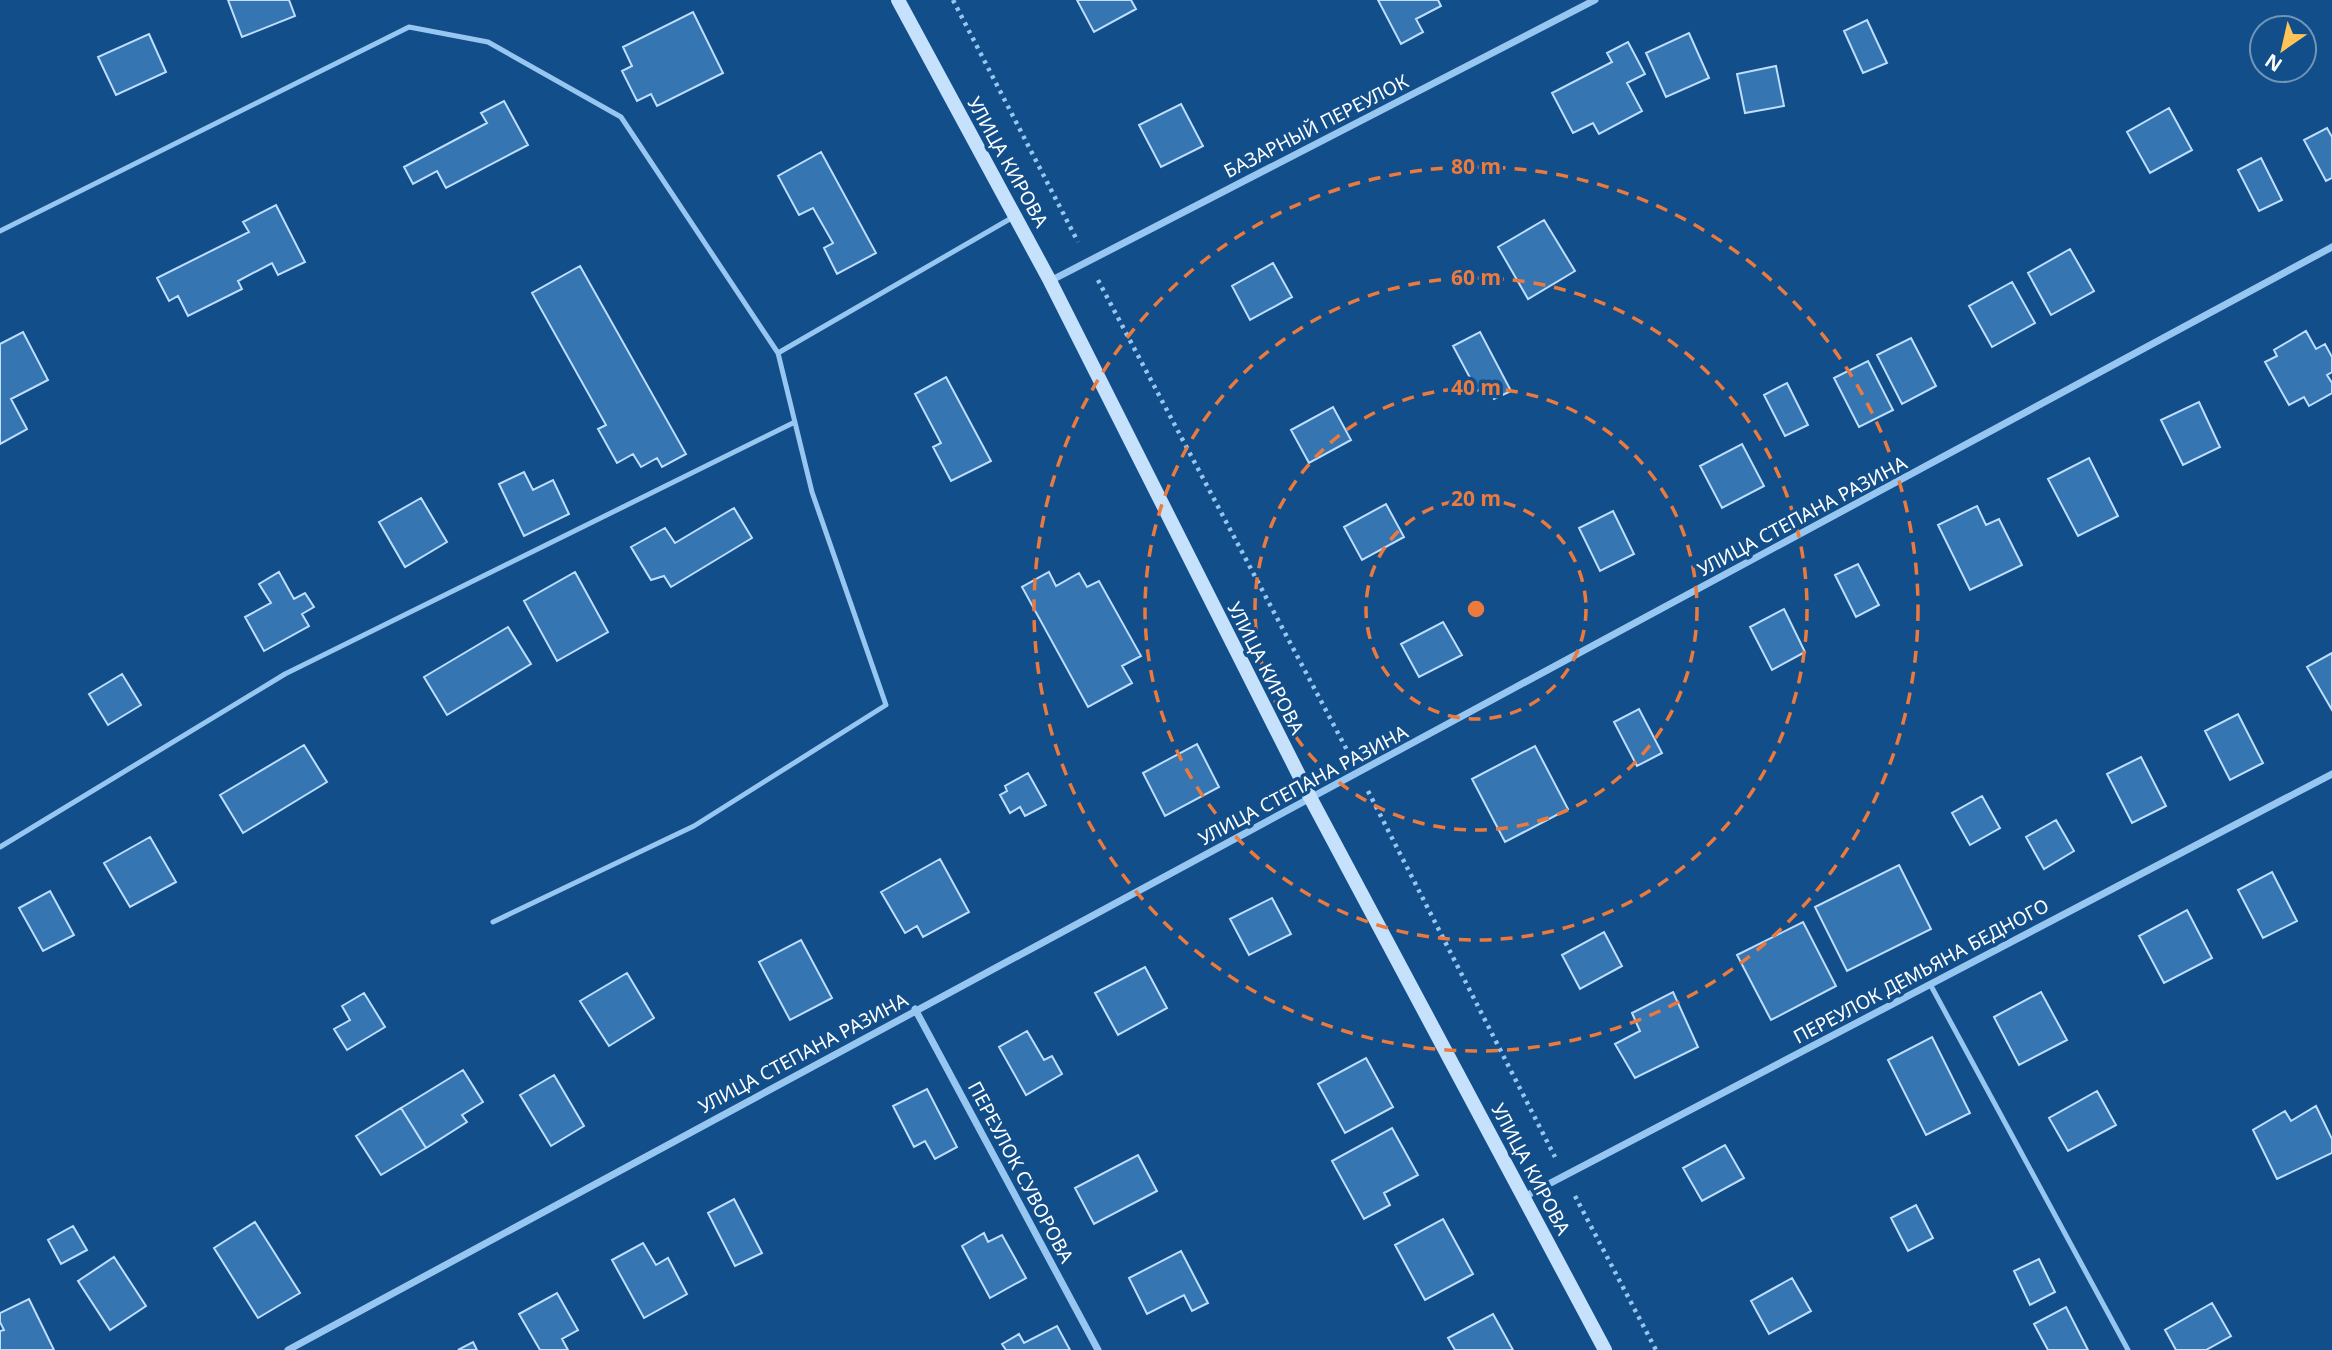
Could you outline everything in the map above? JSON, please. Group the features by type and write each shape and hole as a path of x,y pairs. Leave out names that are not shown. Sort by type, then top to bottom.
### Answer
{"street":[{"name":"УЛИЦА КИРОВА","path":"898,0 1050,281 1311,799 1605,1350"},
{"name":"БАЗАРНЫЙ ПЕРЕУЛОК","path":"1050,281 1595,0"},
{"name":"УЛИЦА СТЕПАНА РАЗИНА","path":"288,1350 915,1009 1311,799 2332,247"},
{"name":"ПЕРЕУЛОК ДЕМЬЯНА БЕДНОГО","path":"1524,1197 2332,774"},
{"name":"ПЕРЕУЛОК СУВОРОВА","path":"915,1009 1098,1350"}],"lane":[{"path":"0,231 409,27 488,42 621,117 778,353 812,492 886,705 694,826 493,922"},
{"path":"778,353 1015,216"},
{"path":"0,847 285,674 795,422"},
{"path":"1930,984 2128,1350"}],"path":[{"path":"953,0 1359,773 1564,1176 1656,1350"}],"building":[{"path":"228,0 289,0 295,16 242,37"},
{"path":"1077,0 1131,0 1136,9 1094,32"},
{"path":"1378,0 1438,0 1441,6 1416,19 1423,32 1401,44"},
{"path":"693,12 723,73 657,106 651,94 637,101 622,71 632,66 623,47"},
{"path":"1867,20 1887,63 1863,73 1844,31"},
{"path":"1689,33 1709,78 1666,97 1646,53"},
{"path":"149,34 166,72 116,95 98,57"},
{"path":"1628,42 1645,74 1627,83 1642,111 1599,134 1593,123 1573,133 1552,93 1612,62 1607,53"},
{"path":"1776,66 1784,106 1745,113 1737,74"},
{"path":"504,101 528,145 446,188 437,171 413,184 404,167 487,123 481,113"},
{"path":"1181,104 1203,146 1161,167 1139,125"},
{"path":"2169,108 2192,150 2150,173 2127,132"},
{"path":"2327,128 2332,137 2332,178 2326,181 2304,140"},
{"path":"821,152 876,253 837,274 824,248 833,243 813,208 799,215 778,176"},
{"path":"2261,158 2282,200 2259,211 2238,170"},
{"path":"276,205 305,262 278,275 272,263 238,281 242,289 188,316 178,296 169,301 157,278 249,232 243,222"},
{"path":"1544,220 1575,271 1528,299 1498,247"},
{"path":"2070,249 2094,291 2051,315 2028,273"},
{"path":"1273,263 1292,297 1250,320 1232,286"},
{"path":"580,266 686,454 662,467 657,458 641,467 633,454 617,463 598,429 606,425 532,293"},
{"path":"2012,282 2035,323 1992,347 1969,306"},
{"path":"2306,331 2316,349 2325,344 2332,357 2332,372 2327,375 2332,383 2332,393 2309,406 2304,397 2289,405 2265,362 2277,356 2274,350"},
{"path":"23,332 48,380 11,399 27,429 0,444 0,344"},
{"path":"1480,332 1511,391 1494,399 1487,386 1477,391 1453,346"},
{"path":"1911,338 1936,386 1902,404 1877,355"},
{"path":"1868,361 1893,410 1859,427 1834,378"},
{"path":"946,377 991,461 951,481 933,447 941,443 915,394"},
{"path":"1787,383 1808,425 1785,436 1764,395"},
{"path":"2199,402 2220,447 2183,465 2161,420"},
{"path":"1333,407 1351,440 1309,463 1291,430"},
{"path":"1742,444 1764,486 1722,508 1700,466"},
{"path":"2089,458 2118,516 2078,536 2048,479"},
{"path":"524,472 533,490 553,480 569,514 524,536 499,484"},
{"path":"421,498 447,542 405,567 379,522"},
{"path":"1386,504 1404,537 1362,560 1344,527"},
{"path":"1977,506 1986,525 1999,519 2022,565 1970,590 1938,525"},
{"path":"734,508 752,538 671,587 664,576 651,580 631,547 665,528 675,543"},
{"path":"1613,511 1634,554 1600,571 1579,528"},
{"path":"1858,564 1879,605 1856,617 1835,575"},
{"path":"279,572 294,599 305,593 314,607 302,614 309,626 264,651 245,617 271,603 259,584"},
{"path":"575,572 608,632 557,661 524,601"},
{"path":"1049,572 1056,586 1079,573 1087,587 1099,581 1141,656 1122,666 1132,683 1088,707 1022,587"},
{"path":"1784,609 1805,652 1772,670 1750,627"},
{"path":"1443,622 1462,655 1419,677 1401,644"},
{"path":"508,627 531,664 447,715 424,677"},
{"path":"2332,653 2332,710 2307,667"},
{"path":"122,674 141,705 108,725 89,694"},
{"path":"1639,709 1662,753 1637,766 1614,722"},
{"path":"2238,714 2263,763 2230,780 2205,731"},
{"path":"1197,744 1219,787 1165,816 1143,773"},
{"path":"304,745 327,782 243,833 220,795"},
{"path":"1535,746 1568,809 1505,842 1472,779"},
{"path":"2141,757 2166,806 2132,823 2107,774"},
{"path":"1028,773 1046,805 1025,816 1020,807 1010,813 1000,795 1007,791 1005,786"},
{"path":"1982,796 2000,828 1970,845 1952,813"},
{"path":"2056,820 2074,851 2044,869 2026,837"},
{"path":"150,837 176,882 130,907 104,863"},
{"path":"940,859 969,912 923,937 917,926 905,933 881,892"},
{"path":"1899,865 1931,929 1847,971 1815,907"},
{"path":"2272,872 2297,921 2263,938 2238,890"},
{"path":"50,891 74,935 43,951 19,908"},
{"path":"1272,898 1291,934 1249,955 1230,919"},
{"path":"2187,910 2212,958 2164,983 2139,936"},
{"path":"1803,922 1836,986 1771,1020 1737,955"},
{"path":"1604,932 1622,966 1580,989 1562,955"},
{"path":"801,940 832,998 790,1020 759,962"},
{"path":"1145,967 1167,1008 1118,1035 1095,993"},
{"path":"627,973 654,1018 609,1046 580,1001"},
{"path":"1673,992 1698,1047 1635,1078 1615,1044 1640,1031 1632,1013"},
{"path":"2041,992 2067,1040 2019,1065 1994,1017"},
{"path":"364,993 385,1027 347,1050 334,1029 350,1020 342,1006"},
{"path":"1027,1031 1044,1060 1052,1056 1062,1074 1026,1095 999,1047"},
{"path":"1932,1037 1970,1113 1926,1135 1888,1060"},
{"path":"1366,1058 1393,1107 1345,1133 1318,1084"},
{"path":"463,1070 483,1102 462,1115 467,1122 426,1148 401,1108"},
{"path":"554,1075 584,1126 551,1146 520,1095"},
{"path":"927,1089 957,1147 935,1159 925,1141 914,1147 893,1106"},
{"path":"2097,1091 2116,1125 2068,1151 2049,1118"},
{"path":"2316,1106 2332,1139 2332,1153 2277,1179 2253,1130 2285,1111 2291,1121"},
{"path":"401,1108 426,1148 381,1175 356,1136"},
{"path":"1392,1128 1418,1175 1384,1193 1390,1205 1364,1219 1332,1161"},
{"path":"1725,1145 1744,1178 1702,1201 1683,1168"},
{"path":"1138,1155 1157,1191 1094,1224 1075,1188"},
{"path":"734,1199 762,1253 735,1266 708,1213"},
{"path":"1916,1205 1933,1238 1908,1251 1891,1218"},
{"path":"1443,1219 1473,1274 1425,1300 1395,1245"},
{"path":"255,1222 300,1293 258,1318 214,1248"},
{"path":"73,1226 87,1250 61,1264 48,1240"},
{"path":"984,1233 988,1242 1002,1235 1026,1278 990,1298 962,1246"},
{"path":"643,1243 656,1265 668,1258 687,1294 644,1318 612,1260"},
{"path":"1181,1251 1208,1303 1192,1311 1184,1295 1147,1314 1129,1278"},
{"path":"114,1257 146,1306 110,1330 78,1281"},
{"path":"2039,1259 2055,1292 2030,1305 2014,1271"},
{"path":"1792,1278 1811,1311 1769,1334 1751,1301"},
{"path":"557,1293 578,1330 562,1339 568,1350 540,1350 519,1314"},
{"path":"29,1299 54,1350 0,1350 0,1331 4,1330 0,1313"},
{"path":"2212,1303 2231,1336 2206,1350 2176,1350 2165,1330"},
{"path":"2066,1307 2088,1350 2048,1350 2034,1324"},
{"path":"1493,1314 1513,1350 1455,1350 1448,1338"},
{"path":"1057,1326 1070,1350 1006,1350 1002,1344 1019,1334 1024,1343"},
{"path":"473,1342 477,1350 458,1350"}]}
